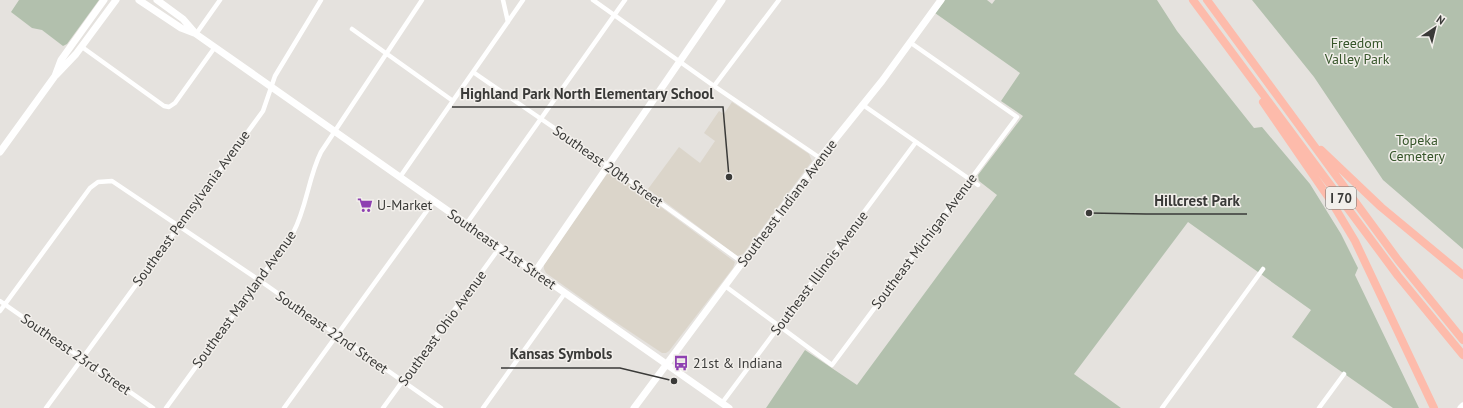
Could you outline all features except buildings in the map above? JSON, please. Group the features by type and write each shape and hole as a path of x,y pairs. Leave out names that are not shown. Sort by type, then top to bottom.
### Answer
{"highway":[{"name":"I 70","path":"1193,0 1398,276 1463,354"},
{"name":"I 70","path":"1207,0 1398,260 1463,340"},
{"path":"1222,40 1345,223 1380,292 1398,336 1434,408"},
{"path":"1312,143 1325,152 1350,179 1381,207 1463,275"}],"main road":[{"path":"55,76 61,60 70,46 104,0"},
{"path":"0,152 55,76 66,67 116,0"},
{"name":"Southeast 21st Street","path":"139,0 180,28 196,34 215,47 729,408"},
{"name":"Southeast 21st Street","path":"157,0 183,19 196,34"},
{"path":"535,272 722,0"},
{"name":"Southeast Indiana Avenue","path":"634,408 820,158 911,43 942,0"}],"street":[{"path":"196,34 220,0"},
{"name":"Southeast Pennsylvania Avenue","path":"46,408 263,111 275,76 321,0"},
{"name":"Southeast Maryland Avenue","path":"166,408 289,240 298,223 316,163 334,131 422,0"},
{"path":"503,0 508,22"},
{"path":"400,177 523,0"},
{"path":"593,0 681,61 714,86 820,158"},
{"path":"467,224 624,0"},
{"path":"714,86 779,0"},
{"path":"352,29 453,101"},
{"name":"Southeast Michigan Avenue","path":"779,326 832,366 1017,117 911,43"},
{"path":"82,47 164,106 169,107 175,103 215,47"},
{"name":"Southeast 20th Street","path":"473,72 608,165 742,262"},
{"path":"863,105 978,185"},
{"name":"Southeast Illinois Avenue","path":"722,403 916,142"},
{"name":"Southeast 22nd Street","path":"5,304 94,185 102,181 117,183 259,280 441,408"},
{"path":"284,408 434,201"},
{"name":"Southeast Ohio Avenue","path":"383,408 500,247"},
{"path":"1162,408 1263,269"},
{"path":"725,286 779,326"},
{"path":"482,408 565,293"},
{"name":"Southeast 23rd Street","path":"0,301 153,408"},
{"path":"0,311 5,304"},
{"path":"1319,408 1344,374"}],"shaded area":[{"path":"732,102 809,154 812,161 743,254 737,256 648,189 679,147 700,163 715,141 704,133 719,111 724,114"},
{"path":"609,171 615,173 735,262 733,268 666,353 662,353 608,317 546,273 544,269 544,265"}],"green space":[{"path":"19,0 99,0 67,44 63,46 42,30 32,28 11,12"},
{"path":"945,0 987,0 992,4 995,0 1157,0 1177,31 1254,128 1262,127 1310,184 1341,234 1358,268 1355,275 1419,408 1393,408 1292,337 1311,310 1188,222 1074,374 1121,408 766,408 805,350 857,385 997,195 979,181 978,175 1023,116 1001,101 1020,73 935,13"},
{"path":"1252,0 1463,0 1463,249 1383,180 1314,77"}],"place":[{"name":"Highland Park North Elementary School","path":"729,177"},
{"name":"U-Market","path":"365,205"},
{"name":"Hillcrest Park","path":"1089,213"},
{"name":"21st & Indiana","path":"681,363"},
{"name":"Kansas Symbols","path":"674,381"}],"park label":[{"name":"Freedom Valley Park","path":"1357,52"},
{"name":"Topeka Cemetery","path":"1417,148"}]}
